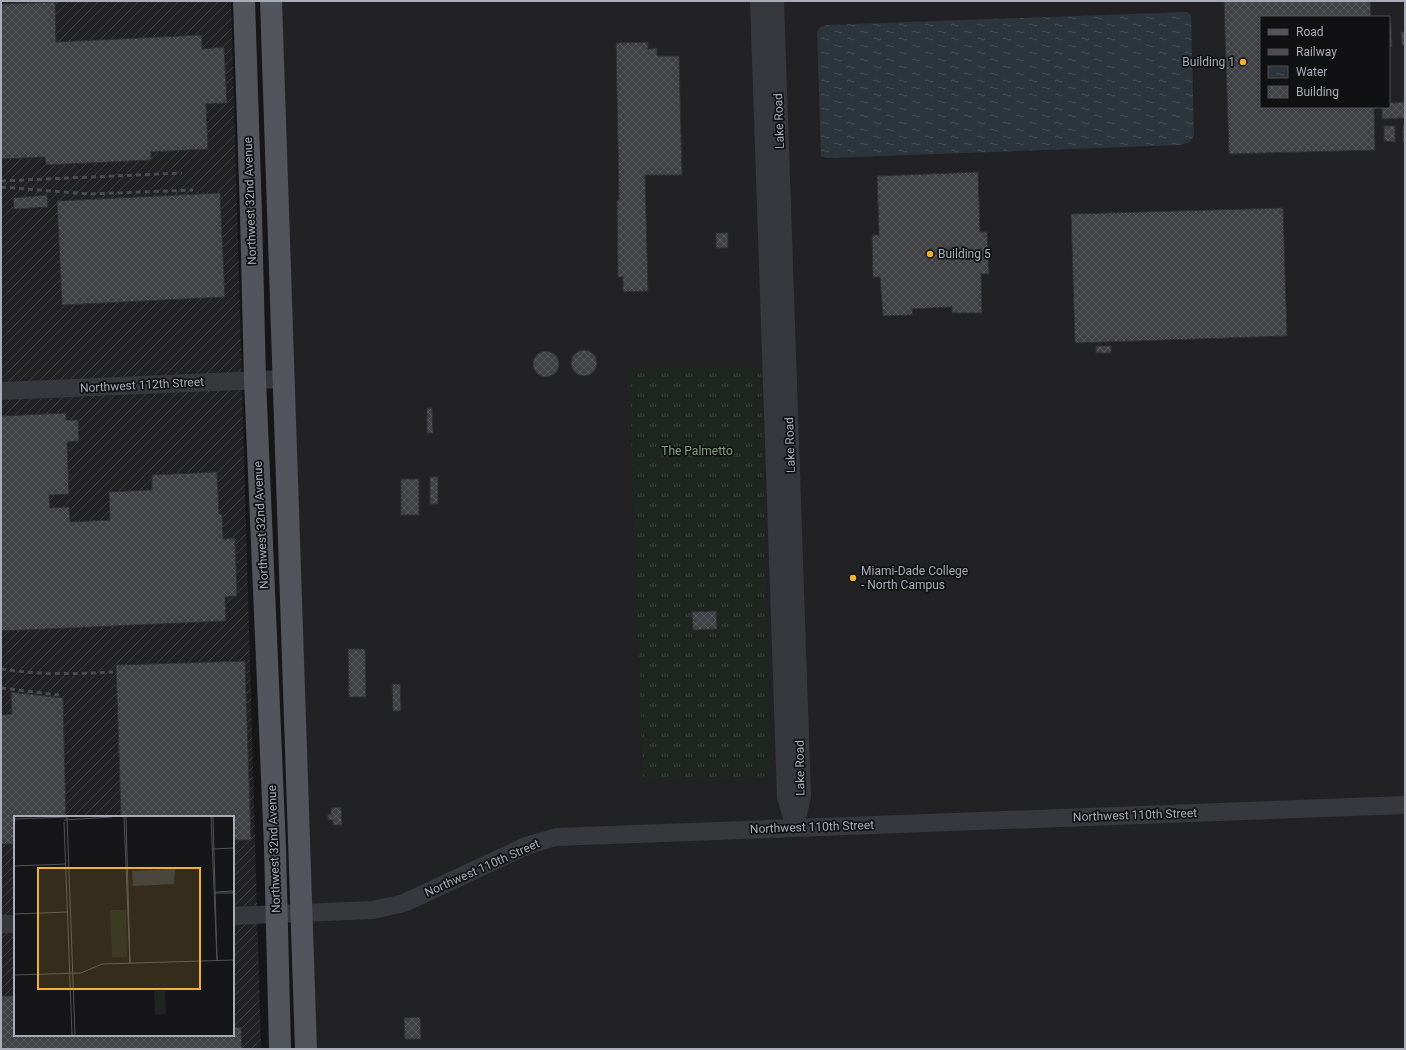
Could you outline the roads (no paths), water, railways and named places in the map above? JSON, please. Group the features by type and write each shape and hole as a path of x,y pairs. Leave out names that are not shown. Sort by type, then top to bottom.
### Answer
{"main road":[{"name":"Northwest 32nd Avenue","path":"244,1 255,380 275,847 280,1049"},
{"name":"Northwest 32nd Avenue","path":"271,1 306,1049"}],"street":[{"name":"Lake Road","path":"759,1 786,797 795,828"},
{"name":"Lake Road","path":"775,1 802,796 795,828"},
{"name":"Northwest 112th Street","path":"1,391 283,379"},
{"name":"Northwest 110th Street","path":"234,916 373,910 404,904 526,846 556,837 1405,805"},
{"path":"1,924 14,924"}],"water":[{"path":"1187,12 1191,15 1194,136 1190,142 1181,145 826,158 821,156 817,32 820,27 827,25"}],"railway":[{"path":"1,181 182,173"},
{"path":"1,187 89,194 193,190"},
{"path":"1,669 57,674 113,672"},
{"path":"1,688 59,695"}],"place":[{"name":"Building 1","path":"1243,62"},
{"name":"Building 5","path":"930,254"},
{"name":"Miami-Dade College - North Campus","path":"853,578"}],"park label":[{"name":"The Palmetto","path":"697,451"}]}
